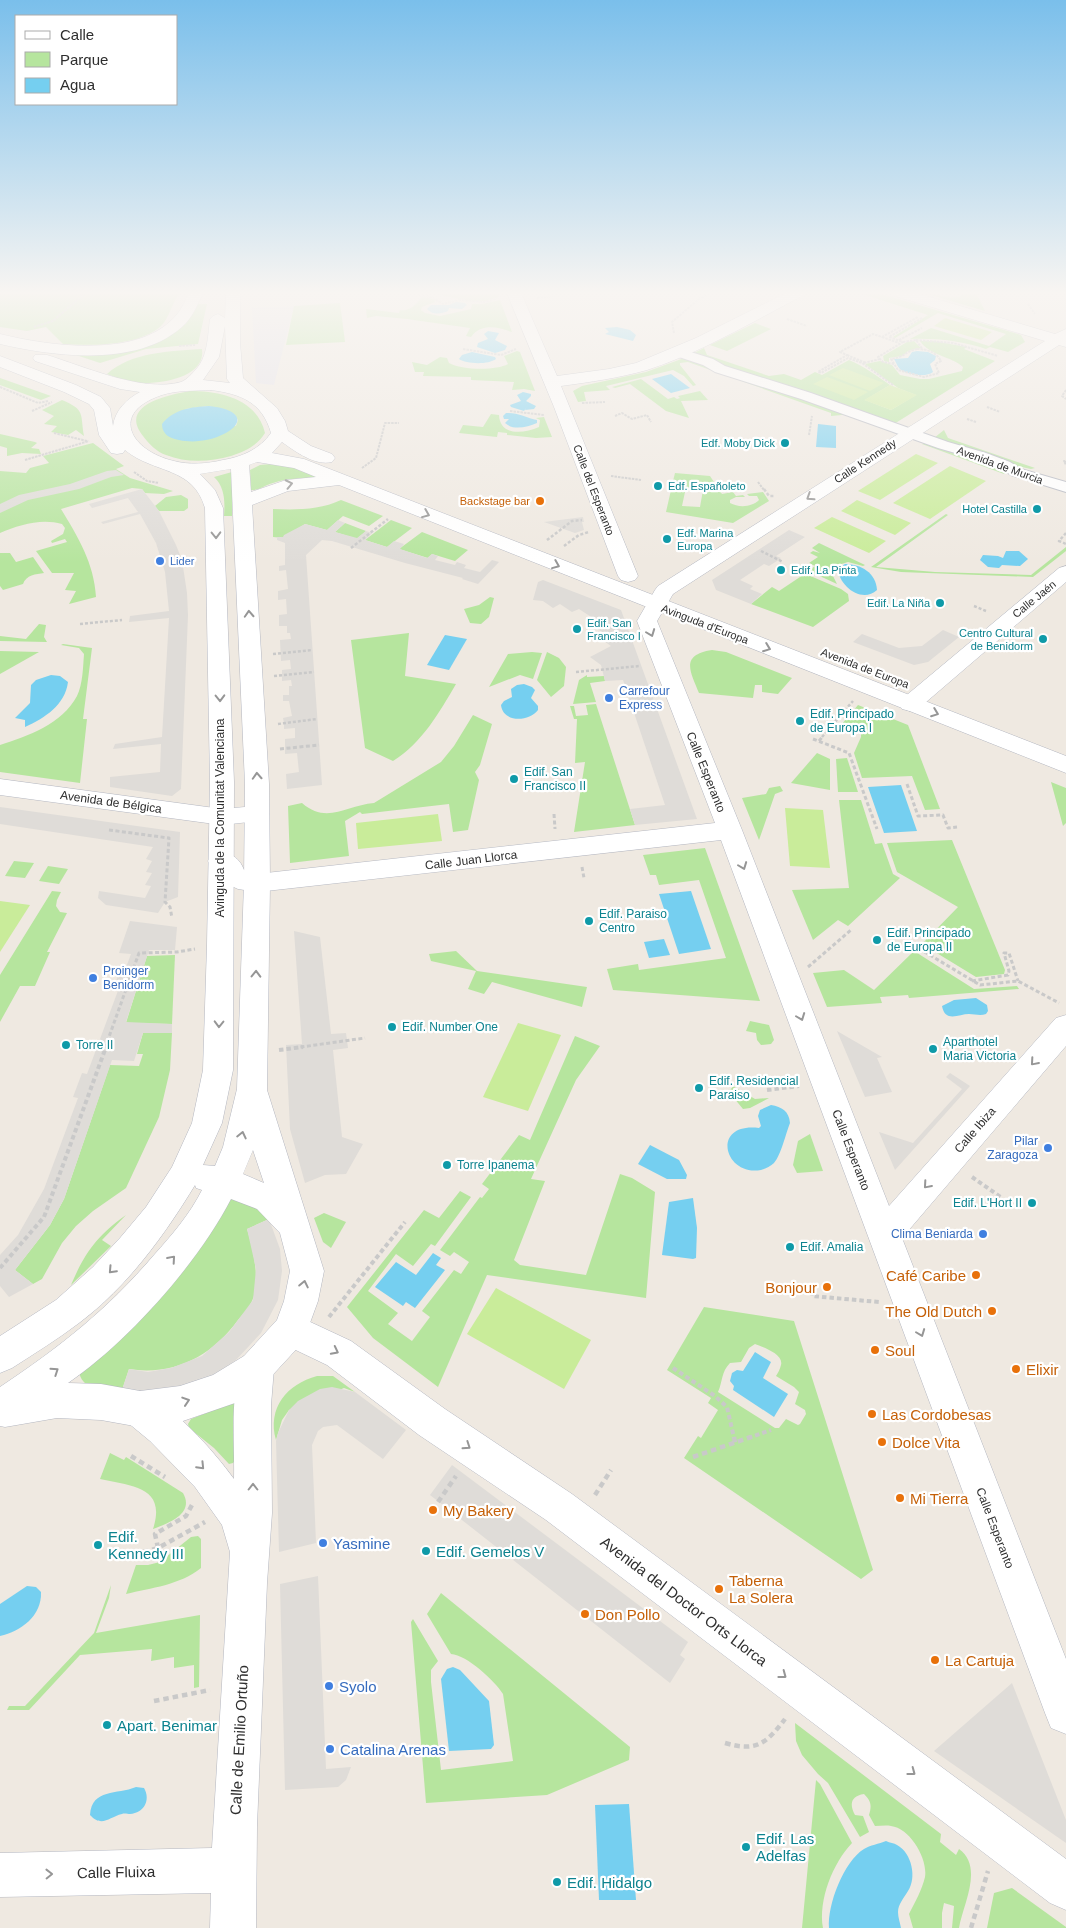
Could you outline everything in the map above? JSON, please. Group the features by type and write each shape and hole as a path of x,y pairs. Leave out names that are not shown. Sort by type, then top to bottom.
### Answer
{"main road":[{"path":"51,383 95,401 102,408 108,436 111,443 121,454 148,470 172,476 206,489"},
{"path":"75,383 101,393 114,403 122,419"},
{"path":"117,383 152,389 225,386 250,394"},
{"path":"186,383 180,387 141,398 122,419 120,424 125,441 140,455 164,465 182,468 215,468 248,459 273,444 280,433 274,415 239,383"},
{"path":"252,383 281,402 299,428 318,444 341,456 336,462"},
{"name":"Calle del Esperanto","path":"552,383 628,576"},
{"name":"Calle Kennedy","path":"660,598 910,432 989,383"},
{"name":"Avinguda d'Europa","path":"280,433 305,450 336,462 352,477 407,506 660,598 865,686 917,697 1066,765"},
{"path":"0,1409 61,1367 103,1332 142,1294 182,1248 209,1208 239,1147 252,1090 257,882 256,752 244,502 248,459"},
{"name":"Avinguda d'Europa","path":"248,459 298,464 352,477 551,546 628,576 660,598"},
{"name":"Avinguda de la Comunitat Valenciana","path":"0,1356 68,1311 105,1278 132,1250 158,1217 183,1176 207,1123 218,1070 222,817 215,515 212,498 206,489 182,468"},
{"name":"Avinguda d'Europa","path":"244,502 275,487 352,477"},
{"name":"Calle Jaén","path":"917,697 1066,572"},
{"name":"Calle Esperanto","path":"660,598 647,621 648,624 730,830 1066,1713"},
{"name":"Avenida de Europa","path":"660,598 917,697 1066,744"},
{"name":"Avenida de Bélgica","path":"0,787 222,817 257,814"},
{"name":"Calle Juan Llorca","path":"221,861 230,866 234,876 247,882 257,882 730,830"},
{"name":"Calle Ibiza","path":"884,1235 1066,1026"},
{"path":"0,1409 57,1400 101,1402 140,1409 180,1404 222,1390 301,1335 301,1301 307,1271 294,1225 266,1144 252,1090"},
{"path":"183,1176 224,1180 268,1199 294,1225"},
{"name":"Avenida del Doctor Orts Llorca","path":"301,1335 340,1353 432,1422 559,1507 1066,1887"},
{"name":"Calle de Emilio Ortuño","path":"234,1928 233,1870 249,1553 253,1513 253,1405 256,1368"},
{"name":"Calle de Emilio Ortuño","path":"140,1409 163,1428 199,1483 238,1516 249,1553"},
{"name":"Calle Fluixa","path":"0,1875 233,1870"}],"street":[{"name":"Avenida de Murcia","path":"765,383 943,445 964,450 1005,465 1046,474 1063,486"}],"path":[{"path":"0,387 38,403 51,400"},
{"path":"1066,390 1062,396 1066,400"},
{"path":"32,411 54,401"},
{"path":"510,411 536,416 564,413"},
{"path":"615,416 622,414 632,419 647,415 651,422"},
{"path":"352,477 376,458 385,423 399,423"},
{"path":"54,433 87,442"},
{"path":"25,460 94,439"},
{"path":"588,474 642,480"},
{"path":"758,482 768,496 777,495"},
{"path":"351,548 373,529 407,506"},
{"path":"551,546 572,522 583,519"},
{"path":"551,546 589,532"},
{"path":"1066,533 1059,541 1066,544"},
{"path":"80,624 122,620"},
{"path":"252,667 312,650"},
{"path":"576,672 663,664"},
{"path":"252,667 314,672"},
{"path":"819,740 865,686"},
{"path":"254,726 317,719"},
{"path":"813,738 849,753 877,829"},
{"path":"256,752 319,744"},
{"path":"907,784 918,816 943,815 948,828 957,827"},
{"path":"109,830 169,838 164,902 170,908 172,918"},
{"path":"783,970 811,966 851,930"},
{"path":"0,1268 44,1217 139,953 177,952 221,945"},
{"path":"913,945 980,985 1018,981 1066,1007"},
{"path":"971,981 1008,975 1009,971 1004,953 1010,953 1018,981"},
{"path":"254,1054 365,1038"},
{"path":"949,1160 1002,1198"},
{"path":"301,1335 405,1222"},
{"path":"812,1291 812,1296 910,1304"},
{"path":"673,1368 715,1396 727,1407 735,1443"},
{"path":"693,1457 771,1430"},
{"path":"131,1456 199,1483 192,1499 191,1508 186,1516 156,1534 158,1548"},
{"path":"143,1552 158,1548 201,1523"},
{"path":"154,1701 242,1684"},
{"path":"725,1744 747,1748 761,1743 779,1727 787,1716"},
{"path":"970,1928 1001,1838"}],"shaded area":[{"path":"256,383 275,383 274,385"},
{"path":"116,470 124,475 111,477 79,489 28,500 0,513 0,504 19,495 70,484 107,471"},
{"path":"142,489 159,511 176,545 182,560 187,593 188,615 181,789 172,796 110,787 110,777 160,772 161,744 113,749 115,744 162,737 169,618 129,622 130,616 169,611 165,572 156,543 140,514 103,524 101,522 138,512 128,498 92,508 89,504"},
{"path":"583,517 584,530 575,533 544,522"},
{"path":"338,520 345,523 335,532 357,538 366,531 372,533 365,540 387,547 394,541 404,544 400,549 427,558 432,554 438,556 435,560 455,565 457,562 466,565 464,568 480,572 492,560 499,562 478,584 463,578 332,541 322,540 306,555 322,785 287,789 286,774 299,772 297,753 285,754 285,739 295,738 295,728 284,729 283,718 292,716 289,701 283,701 283,695 289,695 289,686 292,686 291,680 282,681 282,670 291,669 290,660 281,661 280,640 291,639 290,633 287,633 287,626 279,626 279,615 287,614 286,599 278,600 278,591 288,589 286,570 279,571 279,566 285,565 285,543 277,540 277,537 283,537 305,524 327,530"},
{"path":"789,530 805,537 776,556 781,558 777,561 769,566 764,564 740,580 753,586 750,589 762,594 751,604 716,590 712,580"},
{"path":"543,580 621,610 697,819 635,825 630,809 665,805 623,680 605,681 601,665 590,657 611,646 601,639 607,635 596,628 602,624 579,609 572,612 560,604 553,608 543,601 533,600 538,582"},
{"path":"943,630 959,637 928,662 914,665 853,642 862,634 899,648 922,646"},
{"path":"0,807 180,832 178,897 165,902 158,913 106,905 98,898 99,891 145,898 151,886 145,885 152,873 146,872 152,861 146,859 153,847 0,824"},
{"path":"130,921 177,927 175,950 149,950 126,1022 172,1024 172,1033 143,1033 134,1061 112,1060 64,1199 50,1225 15,1270 33,1284 9,1297 0,1286 0,1255 18,1235 44,1189 78,1098 73,1097 82,1073 87,1074 119,988 114,987 120,970 125,970 131,954 119,953"},
{"path":"294,931 320,937 331,1034 346,1033 348,1048 333,1050 342,1137 363,1144 346,1174 325,1175 305,1183 290,1129 286,1045 302,1044"},
{"path":"837,1031 882,1057 877,1058 892,1092 865,1097"},
{"path":"950,1073 970,1086 895,1170 879,1132 913,1143 962,1089 946,1077"},
{"path":"269,1219 280,1249 282,1271 278,1300 261,1333 236,1360 201,1384 120,1396 129,1369 148,1372 171,1368 202,1356 229,1332 253,1300 256,1269 247,1229"},
{"path":"332,1387 355,1392 406,1430 383,1459 337,1425 323,1427 318,1431 312,1445 316,1543 279,1552 276,1441 278,1433 289,1410 298,1401 320,1389"},
{"path":"452,1465 688,1642 680,1655 685,1659 670,1683 430,1495"},
{"path":"318,1576 326,1769 351,1767 346,1780 338,1787 285,1790 280,1584"},
{"path":"1012,1683 1066,1820 1066,1843 934,1751"}],"green space":[{"path":"0,383 14,383 51,396 41,400 0,385"},
{"path":"514,383 532,383 535,391 524,389 512,390"},
{"path":"596,383 619,383 606,386 610,390 584,392 586,401 578,402 573,391 582,386"},
{"path":"627,383 646,383 668,399 674,397 677,399 680,398 678,396 700,391 708,400 681,401 689,418 666,411 630,384 612,387"},
{"path":"747,383 758,383 843,412 842,415 831,416 831,413"},
{"path":"776,383 887,383 890,385 865,400 891,410 916,395 898,388 891,383 960,383 894,424"},
{"path":"843,383 868,392 854,400 813,384"},
{"path":"849,383 884,383 870,391"},
{"path":"890,385 917,395 891,410 864,400"},
{"path":"190,391 214,393 236,399 254,412 261,421 265,433 250,448 223,458 190,460 174,458 163,454 143,436 137,425 137,416 141,409 149,403 170,395","holes":["209,406 235,415 238,420 236,426 185,409"]},
{"path":"62,400 78,410 82,418 84,436 76,430 68,435 51,432 57,426 44,424 54,416 42,410"},
{"path":"491,414 499,415 503,427 513,432 539,427 540,420 536,418 544,417 552,437 536,438 507,435 507,433 498,432 497,437 459,433 463,425 483,427"},
{"path":"944,430 948,438 1035,468 1031,469 1004,463 934,438"},
{"path":"0,434 35,442 37,443 31,448 39,449 41,454 22,453 7,456 7,448 0,446"},
{"path":"927,442 1007,471 1004,474 922,444"},
{"path":"93,443 124,466 116,469 130,478 173,491 164,494 145,493 142,489 132,488 61,509 89,562 95,585 96,597 69,604 76,591 65,590 74,573 52,573 36,551 67,542 65,539 52,543 51,541 63,534 65,528 62,524 54,522 38,522 15,527 0,533 0,471 26,473 30,468 49,463 43,456"},
{"path":"916,454 938,463 880,500 858,491"},
{"path":"271,464 295,468 320,478 284,480 251,490 250,470 260,465"},
{"path":"950,466 986,481 930,519 893,503"},
{"path":"232,472 232,516 224,516 222,490 214,477"},
{"path":"675,473 710,476 722,494 733,492 736,496 743,495 745,497 736,497 730,500 730,503 737,506 753,504 759,500 757,496 749,496 747,494 763,492 769,501 733,523 666,512 671,490 685,492 682,506 700,507 703,490 696,487 686,488 685,490 676,489 678,481 673,481"},
{"path":"181,495 188,499 188,508 184,511 159,511 155,506 166,497"},
{"path":"341,500 383,516 369,526 343,516 327,530 305,524 284,538 273,537 273,509 316,508"},
{"path":"857,500 911,523 895,535 841,511"},
{"path":"946,514 948,515 876,567 935,572 1031,575 1066,547 1066,551 1033,577 901,572 871,567"},
{"path":"832,517 886,541 869,553 814,528"},
{"path":"391,520 412,528 387,547 365,540"},
{"path":"345,523 366,531 357,539 335,532"},
{"path":"422,532 468,550 455,561 432,554 428,558 399,549"},
{"path":"819,543 865,565 848,562 835,566 832,574 837,584 811,572 810,570 815,566 809,563 818,557 810,553 813,551 820,553 812,548"},
{"path":"0,553 10,553 16,562 33,557 44,573 26,579 23,584 3,590 0,586"},
{"path":"803,575 808,575 841,589 848,594 849,601 813,627 751,604 772,587 779,591"},
{"path":"490,597 494,598 489,617 481,624 470,623 464,609 479,605"},
{"path":"39,624 46,625 44,637 47,642 0,641 0,636 26,639"},
{"path":"409,633 405,676 456,684 429,727 413,745 393,761 365,748 351,640"},
{"path":"61,645 92,648 83,719 87,719 80,783 0,772 0,745 43,728 63,714 77,696 82,681 84,654 79,648"},
{"path":"712,650 726,652 792,678 778,694 762,692 762,685 755,685 753,698 699,693 691,671 691,660 702,652"},
{"path":"0,651 39,652 0,674"},
{"path":"547,652 559,658 566,667 564,686 551,697 537,680"},
{"path":"542,653 533,679 520,675 489,687 508,654"},
{"path":"587,675 587,677 604,676 605,681 590,683 596,702 573,704 579,680"},
{"path":"596,704 635,825 574,832 585,762 575,763 577,719 574,719 570,706 574,706 576,716 588,715 586,705"},
{"path":"858,705 908,725 940,809 925,810 912,776 862,778 854,753 861,737 861,729 851,724 842,724"},
{"path":"473,715 492,724 480,765 475,772 479,780 468,830 453,832 449,804 362,814 360,812 345,821 349,856 290,863 288,806 302,803 320,813 329,813 374,803 441,762 454,746"},
{"path":"817,753 830,759 830,790 791,783"},
{"path":"847,758 858,792 838,792 836,759"},
{"path":"1051,782 1066,788 1066,823 1063,826"},
{"path":"780,786 783,791 775,794 759,840 742,798 766,794 769,788"},
{"path":"839,800 861,800 875,844 882,843 893,874 900,878 848,926 838,920 813,940 792,890 849,888"},
{"path":"785,808 823,810 830,868 790,866"},
{"path":"438,814 442,841 358,849 356,823"},
{"path":"952,840 1005,970 1004,974 976,977 922,944 958,907 897,872 887,843"},
{"path":"705,848 760,1001 613,990 607,969 638,964 639,970 726,958 699,880 659,885 656,875 650,875 643,855"},
{"path":"14,861 34,863 25,878 5,876"},
{"path":"48,866 68,869 59,884 39,881"},
{"path":"52,891 61,892 56,906 60,912 67,913 47,952 50,952 35,986 20,986 0,1022 0,975"},
{"path":"0,901 30,905 0,952"},
{"path":"456,951 477,971 587,987 582,1007 492,982 484,994 468,989 476,971 431,961 429,954"},
{"path":"914,951 974,989 1017,986 1019,989 909,998 908,995 880,997 882,1003 827,1007 813,973 844,970 874,990"},
{"path":"175,955 172,1024 126,1023 147,956"},
{"path":"750,1021 769,1025 774,1040 771,1044 761,1045 757,1040 756,1033 746,1031"},
{"path":"518,1023 561,1035 528,1111 483,1097"},
{"path":"143,1033 172,1033 170,1070 159,1117 126,1188 93,1211 76,1226 62,1243 42,1279 33,1284 15,1270 50,1225 64,1199 110,1065 139,1066 143,1054 137,1054"},
{"path":"575,1036 600,1046 576,1080 531,1179 545,1181 514,1260 520,1265 586,1275 620,1174 632,1178 655,1192 646,1298 487,1275 438,1387 373,1338 347,1307 424,1210 439,1218 460,1191 471,1197 435,1246 431,1244 413,1266 396,1254 368,1291 398,1313 388,1324 412,1341 430,1317 422,1311 454,1270 461,1274 469,1262 454,1252 450,1256 440,1250 480,1197 482,1198 489,1189 482,1184 519,1135 530,1140"},
{"path":"733,1086 755,1099 769,1098 750,1108 743,1109 729,1092"},
{"path":"810,1134 823,1171 797,1173 793,1165 798,1141"},
{"path":"229,1195 258,1208 269,1219 247,1229 254,1255 256,1275 255,1294 248,1309 216,1344 191,1361 161,1369 129,1369 120,1396 88,1386 80,1377 79,1370"},
{"path":"324,1213 346,1222 331,1248 323,1242 314,1218"},
{"path":"126,1215 102,1240 111,1246 71,1285 81,1263 93,1246 107,1230"},
{"path":"496,1288 591,1340 564,1389 467,1334"},
{"path":"704,1307 794,1321 873,1570 861,1579 684,1458 698,1436 701,1438 718,1410 708,1403 711,1398 667,1370","holes":["755,1344 776,1354 781,1361 776,1376 799,1392 795,1404 805,1410 806,1414 800,1424 798,1425 786,1419 779,1428 775,1428 718,1392 727,1366 730,1363 741,1362 749,1348"]},
{"path":"317,1376 333,1376 355,1392 344,1388 289,1410 282,1420 276,1440 274,1418 282,1399 288,1391 297,1385"},
{"path":"234,1402 237,1458 233,1463 229,1464 214,1448 189,1428 188,1424 191,1419"},
{"path":"110,1453 124,1460 126,1457 183,1493 186,1500 183,1512 172,1521 153,1529 156,1515 155,1504 151,1496 143,1490 134,1487 100,1479"},
{"path":"198,1536 201,1539 201,1568 175,1582 126,1594 136,1565 160,1562 191,1537"},
{"path":"111,1585 109,1598 96,1633 200,1615 199,1687 194,1688 194,1665 174,1668 174,1657 151,1661 152,1649 80,1655 29,1710 7,1710 9,1706 25,1706 94,1633"},
{"path":"441,1593 630,1747 629,1760 547,1795 426,1803 411,1622 413,1619 438,1661 431,1670 431,1682 441,1770 513,1761 503,1694 494,1682 480,1670 458,1655 451,1654 427,1614"},
{"path":"795,1723 941,1834 940,1842 956,1855 959,1849 966,1857 970,1866 971,1876 959,1928 952,1928 954,1906 944,1903 942,1928 913,1928 909,1914 925,1877 921,1853 905,1832 889,1826 875,1826 869,1815 870,1803 864,1794 852,1801 855,1815 863,1816 869,1832 860,1837 828,1783 802,1755 796,1741"},
{"path":"816,1780 852,1843 845,1851 828,1882 823,1906 823,1928 802,1928"},
{"path":"1012,1888 1066,1928 987,1928 994,1893"}],"water":[{"path":"657,383 683,383 690,388 671,393"},
{"path":"523,392 531,394 526,401 536,406 534,409 525,410 526,408 524,411 511,407 510,405 521,401 517,395"},
{"path":"209,406 227,410 236,416 237,422 232,429 222,435 194,441 179,440 167,435 163,431 162,424 177,412 189,408"},
{"path":"506,413 518,414 537,420 537,423 525,427 512,427 505,423 509,419 504,419 503,416"},
{"path":"818,424 836,426 836,448 816,447"},
{"path":"1006,551 1019,551 1028,559 1020,566 1002,565 999,568 988,567 980,560 983,555 1003,558"},
{"path":"845,564 857,566 871,574 877,590 865,595 858,594 847,587 839,575 838,569"},
{"path":"445,635 467,639 449,670 427,665"},
{"path":"51,675 60,676 68,682 63,697 47,715 25,727 25,720 15,718 30,703 31,685 36,680"},
{"path":"524,684 535,690 531,698 538,706 538,710 529,717 511,718 506,715 501,705 512,697 511,689 517,685"},
{"path":"901,785 917,831 884,833 868,787"},
{"path":"691,891 711,949 679,954 659,894"},
{"path":"664,939 670,955 649,958 644,942"},
{"path":"976,998 987,1005 988,1011 986,1014 949,1016 942,1006 954,1000"},
{"path":"771,1105 784,1110 788,1115 790,1123 777,1159 774,1163 761,1170 748,1170 738,1166 731,1158 728,1140 733,1133 744,1128 759,1128 761,1126 758,1116 760,1110"},
{"path":"650,1145 679,1160 687,1175 686,1179 667,1179 638,1164"},
{"path":"693,1198 697,1228 696,1258 662,1255 669,1202"},
{"path":"433,1253 441,1258 436,1265 445,1270 415,1308 406,1302 403,1306 375,1287 396,1262 416,1275"},
{"path":"755,1352 771,1362 763,1378 788,1394 774,1417 733,1390 734,1386 730,1381 732,1373 737,1370 743,1371"},
{"path":"27,1586 36,1587 41,1592 38,1608 29,1621 8,1634 0,1636 0,1604"},
{"path":"453,1667 460,1670 489,1701 494,1745 491,1749 449,1751 441,1679 447,1669"},
{"path":"136,1787 144,1788 147,1797 145,1805 139,1811 117,1815 102,1821 94,1819 90,1815 95,1800 100,1796"},
{"path":"629,1804 636,1900 599,1900 595,1805"},
{"path":"886,1841 896,1844 902,1849 912,1866 911,1886 898,1909 901,1928 829,1928 829,1918 834,1896 838,1884 850,1863 864,1849"}],"place":[{"name":"Edf. Moby Dick","path":"785,443"},
{"name":"Edf. Españoleto","path":"658,486"},
{"name":"Backstage bar","path":"540,501"},
{"name":"Hotel Castilla","path":"1037,509"},
{"name":"Edf. Marina Europa","path":"667,539"},
{"name":"Lider","path":"160,561"},
{"name":"Edif. La Pinta","path":"781,570"},
{"name":"Edif. La Niña","path":"940,603"},
{"name":"Edif. San Francisco I","path":"577,629"},
{"name":"Centro Cultural de Benidorm","path":"1043,639"},
{"name":"Carrefour Express","path":"609,698"},
{"name":"Edif. Principado de Europa I","path":"800,721"},
{"name":"Edif. San Francisco II","path":"514,779"},
{"name":"Edif. Paraiso Centro","path":"589,921"},
{"name":"Edif. Principado de Europa II","path":"877,940"},
{"name":"Proinger Benidorm","path":"93,978"},
{"name":"Edif. Number One","path":"392,1027"},
{"name":"Torre II","path":"66,1045"},
{"name":"Aparthotel Maria Victoria","path":"933,1049"},
{"name":"Edif. Residencial Paraiso","path":"699,1088"},
{"name":"Pilar Zaragoza","path":"1048,1148"},
{"name":"Torre Ipanema","path":"447,1165"},
{"name":"Edif. L'Hort II","path":"1032,1203"},
{"name":"Clima Beniarda","path":"983,1234"},
{"name":"Edif. Amalia","path":"790,1247"},
{"name":"Café Caribe","path":"976,1275"},
{"name":"Bonjour","path":"827,1287"},
{"name":"The Old Dutch","path":"992,1311"},
{"name":"Soul","path":"875,1350"},
{"name":"Elixir","path":"1016,1369"},
{"name":"Las Cordobesas","path":"872,1414"},
{"name":"Dolce Vita","path":"882,1442"},
{"name":"Mi Tierra","path":"900,1498"},
{"name":"My Bakery","path":"433,1510"},
{"name":"Yasmine","path":"323,1543"},
{"name":"Edif. Kennedy III","path":"98,1545"},
{"name":"Edif. Gemelos V","path":"426,1551"},
{"name":"Taberna La Solera","path":"719,1589"},
{"name":"Don Pollo","path":"585,1614"},
{"name":"La Cartuja","path":"935,1660"},
{"name":"Syolo","path":"329,1686"},
{"name":"Apart. Benimar","path":"107,1725"},
{"name":"Catalina Arenas","path":"330,1749"},
{"name":"Edif. Las Adelfas","path":"746,1847"},
{"name":"Edif. Hidalgo","path":"557,1882"}]}
